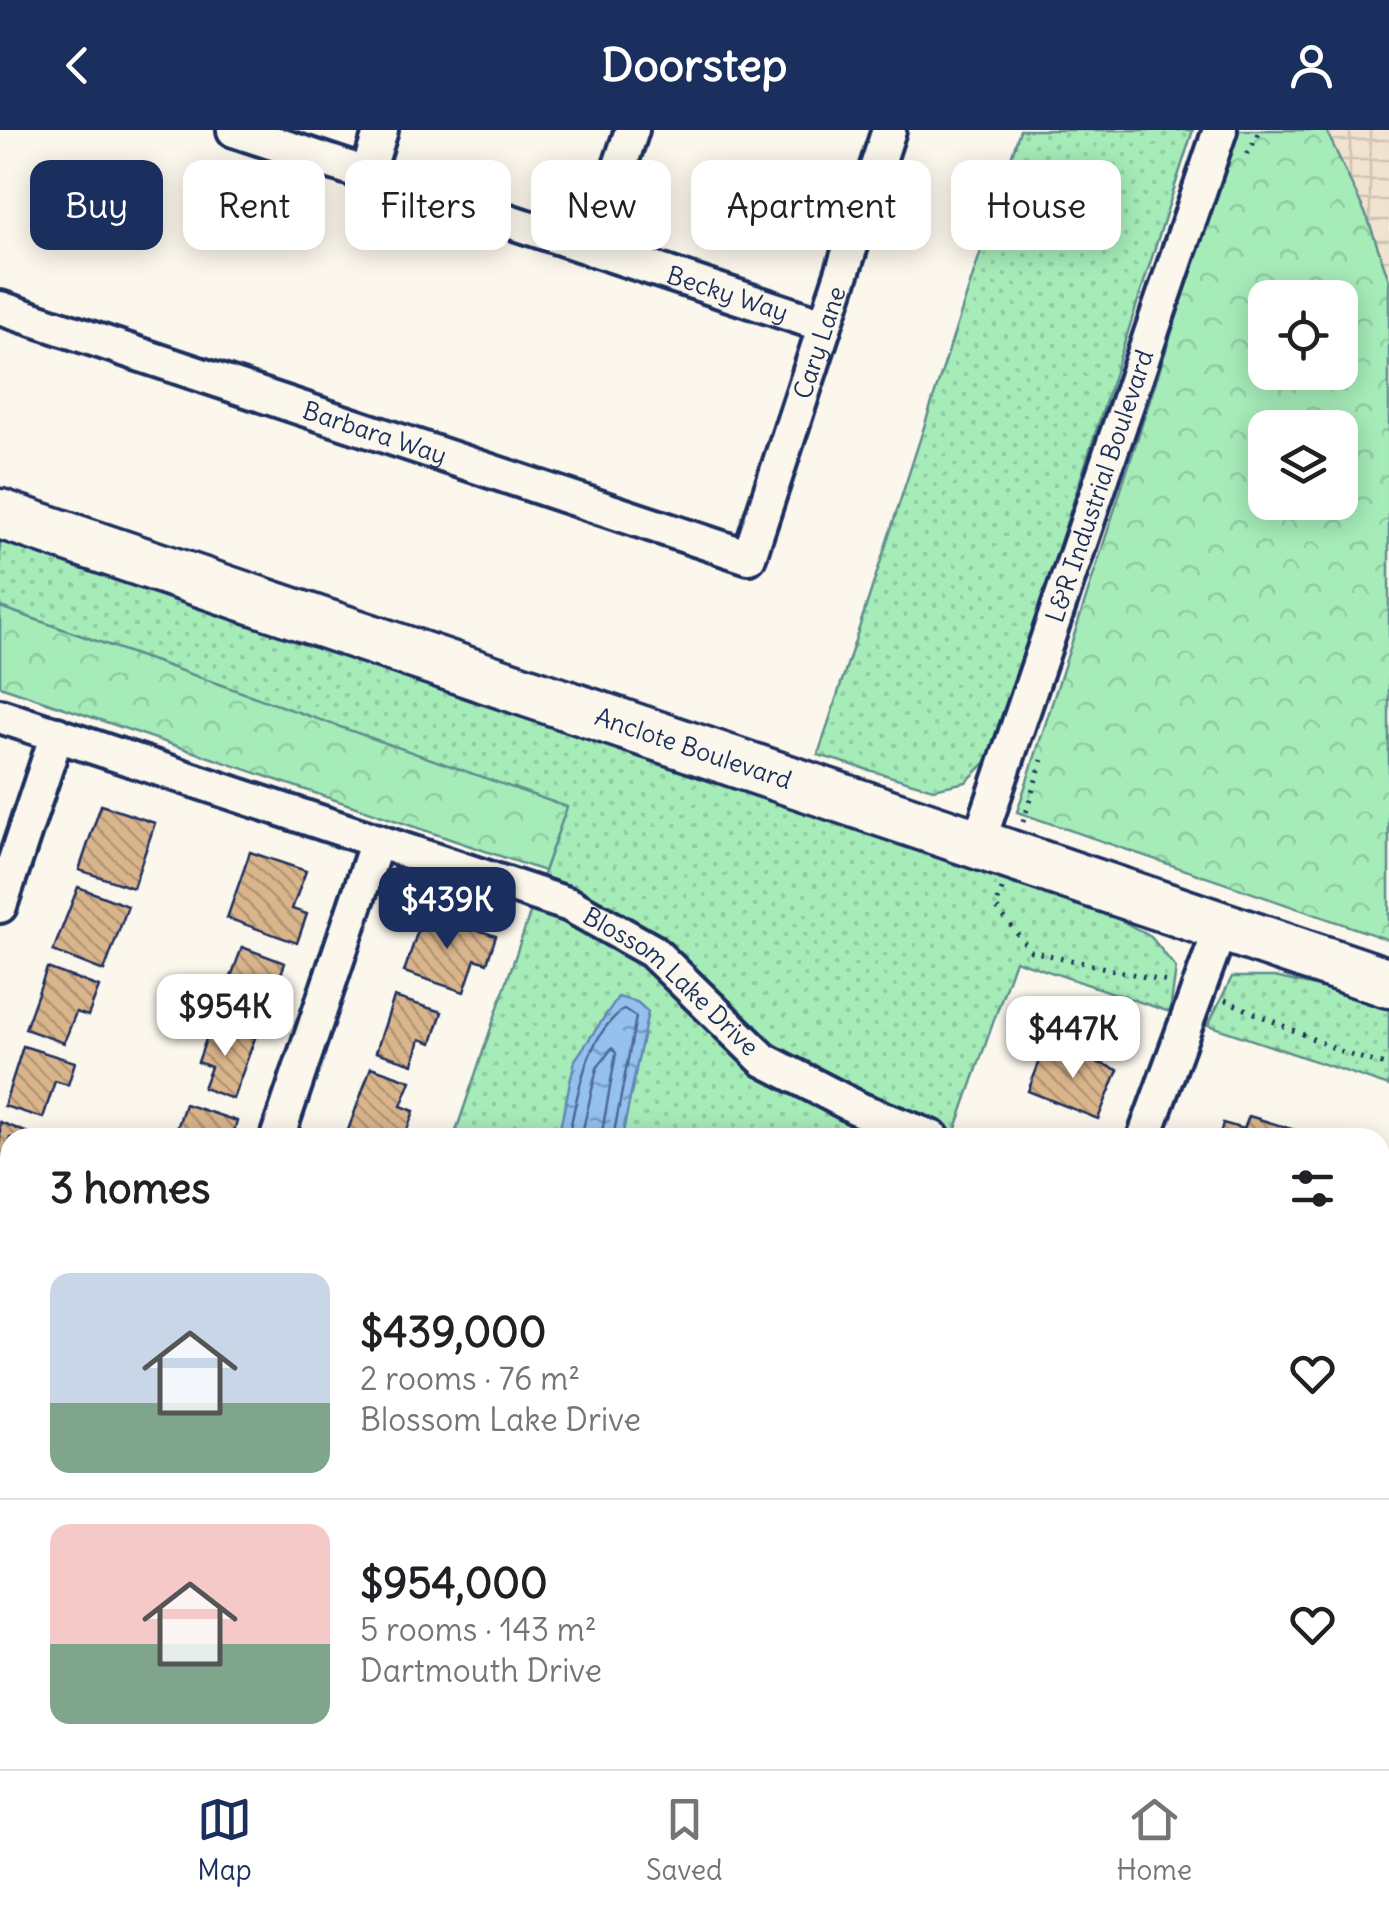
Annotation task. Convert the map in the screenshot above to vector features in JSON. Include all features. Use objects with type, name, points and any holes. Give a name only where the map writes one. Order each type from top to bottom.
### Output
[{"type":"street","name":"Becky Way","points":[[234,130],[345,168]]},
{"type":"street","points":[[372,160],[382,130]]},
{"type":"street","points":[[622,160],[632,130]]},
{"type":"street","name":"Cary Lane","points":[[748,557],[888,130]]},
{"type":"street","name":"L&R Industrial Boulevard","points":[[996,849],[1220,130]]},
{"type":"street","name":"Becky Way","points":[[595,250],[824,325]]},
{"type":"street","name":"Barbara Way","points":[[0,308],[748,557]]},
{"type":"street","name":"Anclote Boulevard","points":[[0,514],[1389,983]]},
{"type":"street","name":"Blossom Lake Drive","points":[[0,716],[570,906],[652,950],[764,1060],[861,1110],[908,1128]]},
{"type":"street","points":[[0,906],[57,734]]},
{"type":"street","points":[[280,1128],[377,841]]},
{"type":"street","points":[[1148,1128],[1222,925]]},
{"type":"path","points":[[1033,790],[996,849],[996,907],[1031,951],[1199,989],[1347,1054],[1389,1066]]},
{"type":"shaded area","points":[[1326,130],[1389,130],[1389,280],[1368,219]]},
{"type":"green space","points":[[1020,130],[1193,130],[991,757],[966,782],[933,789],[818,755],[981,250],[1121,250],[1121,160],[1010,160]]},
{"type":"green space","points":[[1237,130],[1326,130],[1368,219],[1389,280],[1389,940],[1017,812]]},
{"type":"green space","points":[[0,526],[1097,907],[1151,937],[1176,968],[1170,1012],[1015,960],[956,1128],[457,1128],[566,807],[0,607]]},
{"type":"green space","points":[[0,607],[567,807],[544,871],[0,686]]},
{"type":"green space","points":[[1232,977],[1274,977],[1389,1002],[1389,1086],[1208,1025]]},
{"type":"water","points":[[618,997],[637,1002],[648,1012],[624,1128],[560,1128],[575,1060]]},
{"type":"building","points":[[101,805],[155,823],[133,888],[79,870]]},
{"type":"building","points":[[250,852],[306,871],[292,909],[307,914],[297,943],[227,918]]},
{"type":"building","points":[[78,887],[128,906],[104,971],[53,951]]},
{"type":"building","points":[[424,912],[496,936],[487,963],[475,959],[464,992],[404,972]]},
{"type":"building","points":[[242,947],[285,963],[264,1020],[221,1004]]},
{"type":"building","points":[[47,968],[99,987],[88,1016],[76,1012],[64,1043],[25,1029]]},
{"type":"building","points":[[394,997],[442,1012],[432,1043],[420,1039],[413,1064],[376,1052]]},
{"type":"building","points":[[212,1022],[255,1038],[233,1099],[203,1088],[211,1067],[198,1062]]},
{"type":"building","points":[[1047,1043],[1118,1070],[1098,1119],[1028,1091]]},
{"type":"building","points":[[23,1046],[75,1062],[68,1085],[55,1081],[43,1118],[4,1106]]},
{"type":"building","points":[[371,1067],[411,1081],[401,1106],[414,1111],[408,1128],[349,1128]]},
{"type":"building","points":[[185,1104],[237,1121],[235,1128],[177,1128]]},
{"type":"building","points":[[1249,1116],[1288,1128],[1244,1128]]}]
